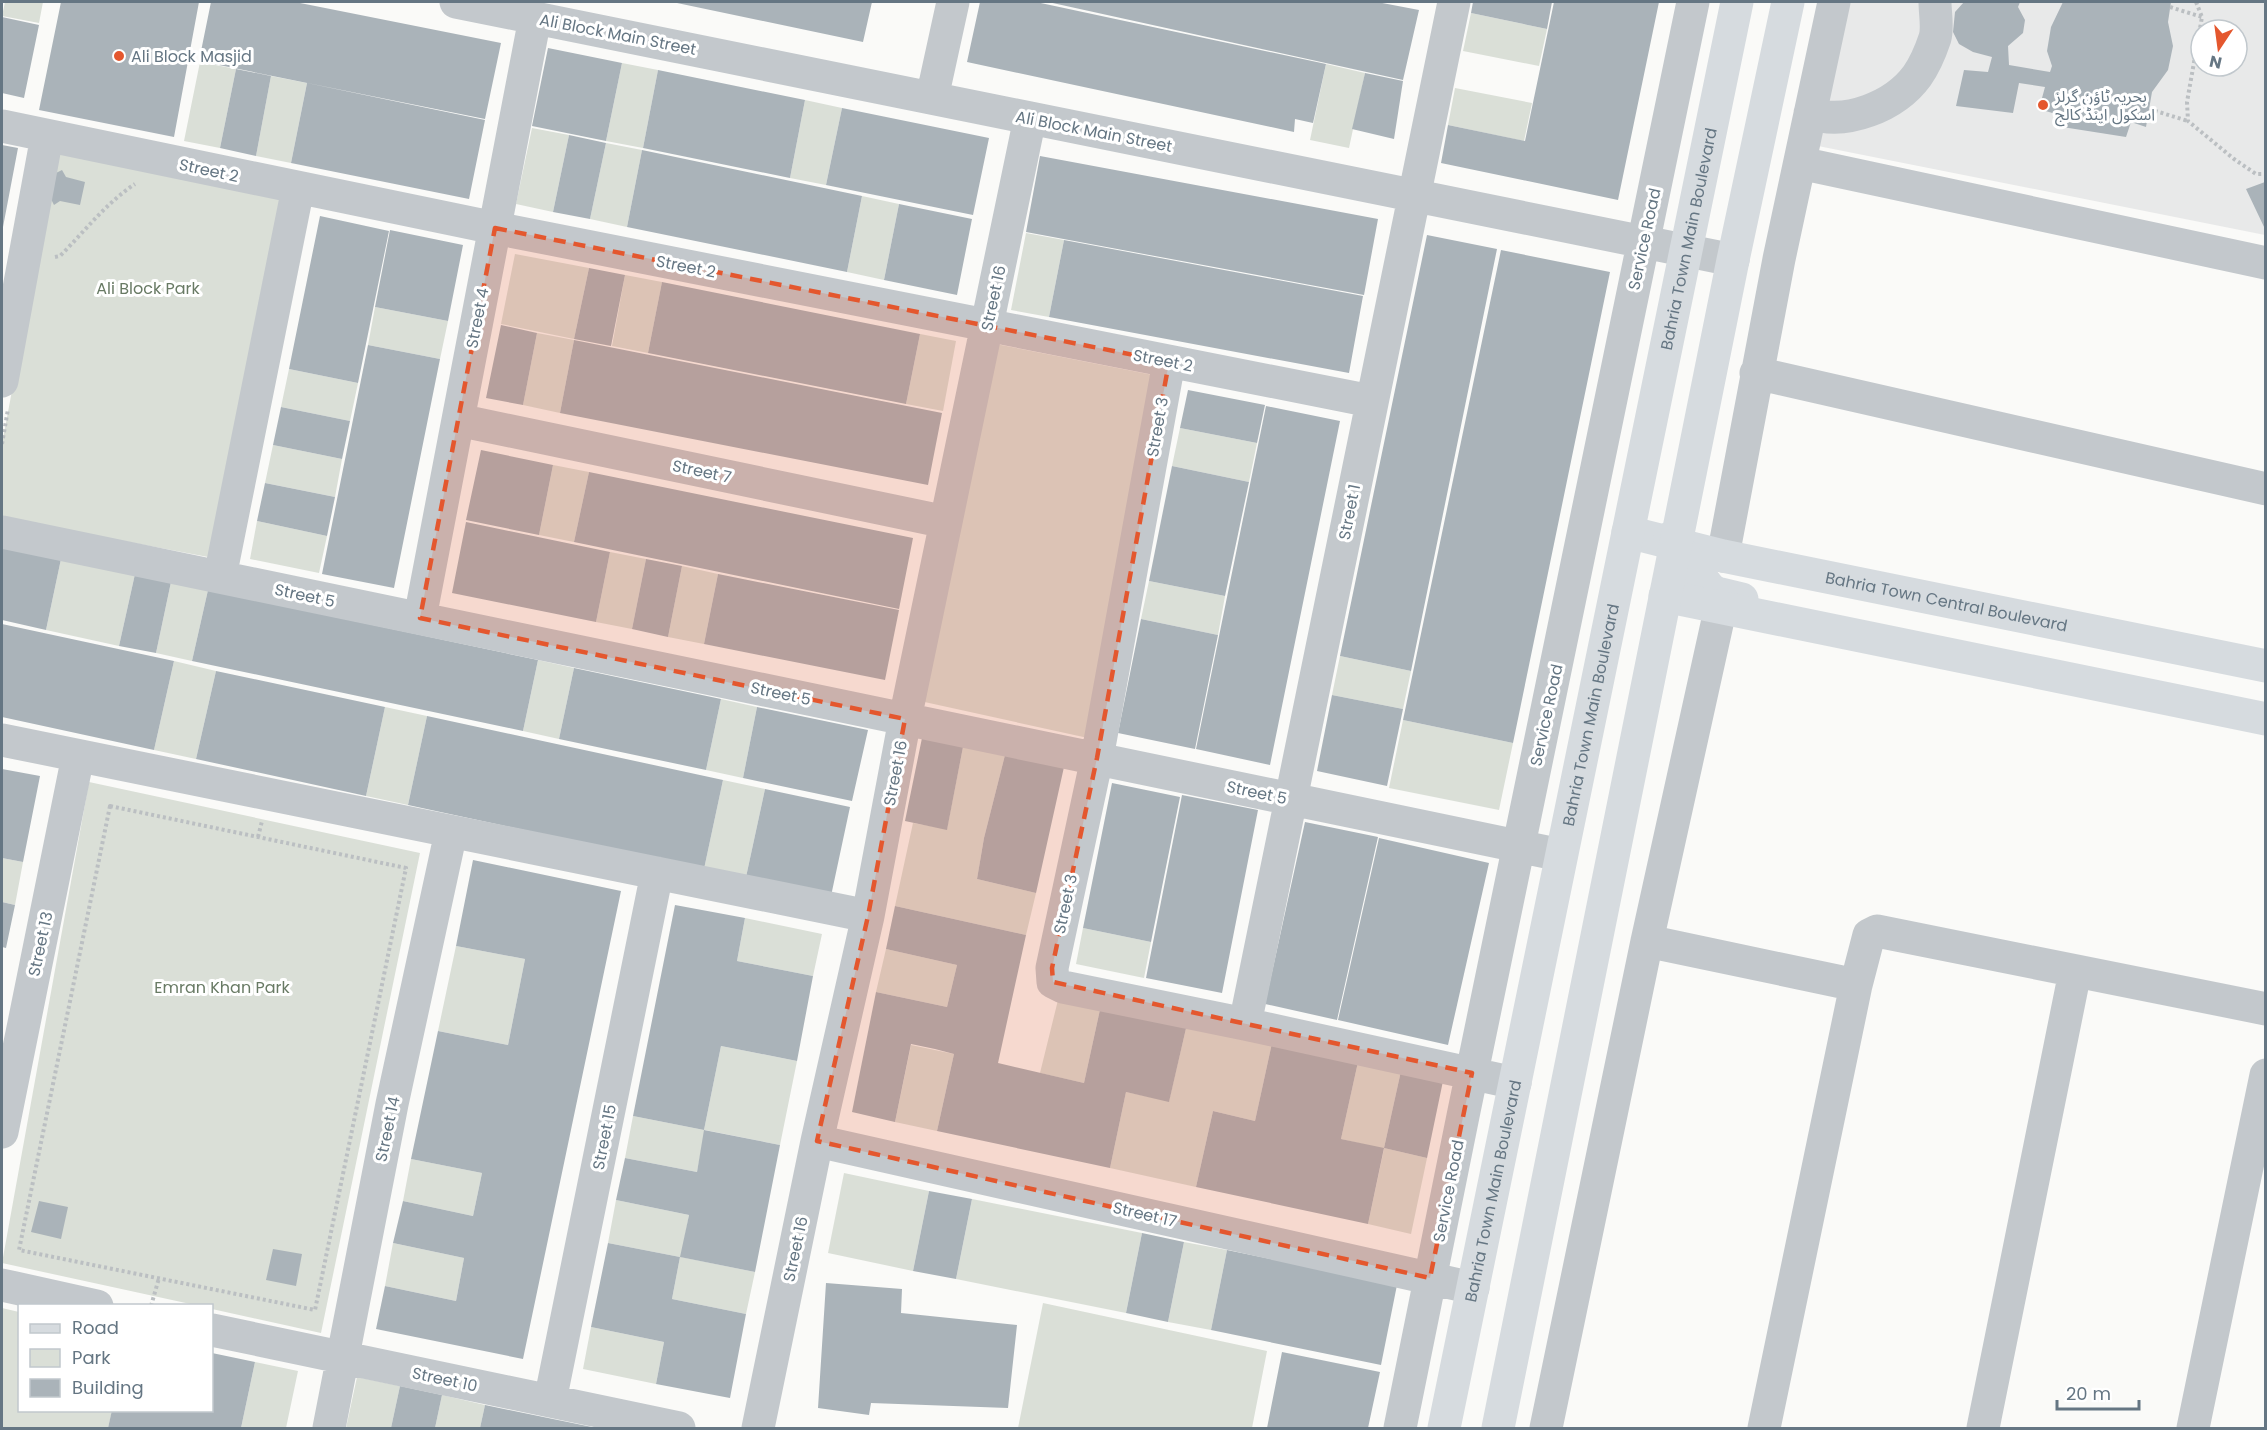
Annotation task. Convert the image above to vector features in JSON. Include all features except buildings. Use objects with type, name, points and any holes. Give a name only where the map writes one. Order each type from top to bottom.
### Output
[{"type":"main road","name":"Bahria Town Main Boulevard","points":[[1444,1428],[1737,2]]},
{"type":"main road","points":[[1498,1428],[1732,260],[1788,2]]},
{"type":"main road","points":[[1637,484],[1644,504],[1714,591],[1865,625],[1872,637]]},
{"type":"main road","name":"Bahria Town Central Boulevard","points":[[1628,532],[1723,556],[2265,666]]},
{"type":"main road","points":[[1665,596],[2265,719]]},
{"type":"street","name":"Ali Block Main Street","points":[[456,2],[1732,260]]},
{"type":"street","points":[[932,98],[953,2]]},
{"type":"street","name":"Street 1","points":[[1245,1024],[1454,2]]},
{"type":"street","name":"Service Road","points":[[1400,1428],[1693,2]]},
{"type":"street","points":[[1723,556],[1756,374],[1834,2]]},
{"type":"street","points":[[1810,113],[1824,118],[1838,118],[1885,105],[1917,76],[1922,66],[1935,37],[1935,2]]},
{"type":"street","name":"Street 4","points":[[420,618],[535,18]]},
{"type":"street","name":"Street 16","points":[[758,1428],[868,916],[905,719],[1030,118]]},
{"type":"street","name":"Street 2","points":[[2,126],[495,228],[1371,401]]},
{"type":"street","points":[[6,390],[47,136]]},
{"type":"street","points":[[1800,163],[2265,263]]},
{"type":"street","points":[[220,577],[298,188]]},
{"type":"street","name":"Street 3","points":[[1169,362],[1097,759],[1052,968],[1053,982],[1063,987],[1515,1083]]},
{"type":"street","points":[[1756,374],[2265,489]]},
{"type":"street","name":"Street 7","points":[[458,420],[946,522]]},
{"type":"street","name":"Street 5","points":[[2,532],[1561,855]]},
{"type":"street","points":[[1546,1428],[1647,941],[1721,606]]},
{"type":"street","points":[[2,740],[868,916]]},
{"type":"street","name":"Street 13","points":[[2,1132],[78,756]]},
{"type":"street","name":"Street 14","points":[[329,1428],[392,1104],[451,832]]},
{"type":"street","name":"Street 15","points":[[550,1401],[657,873]]},
{"type":"street","points":[[1764,1428],[1856,985],[1869,935],[1877,931],[2265,1009]]},
{"type":"street","points":[[1647,941],[1856,985]]},
{"type":"street","points":[[1983,1428],[2075,972]]},
{"type":"street","points":[[2193,1428],[2265,1075]]},
{"type":"street","name":"Street 17","points":[[818,1141],[1473,1288]]},
{"type":"street","points":[[2,1285],[93,1304]]},
{"type":"street","name":"Street 10","points":[[213,1330],[679,1428]]},
{"type":"path","points":[[2188,121],[2187,102],[2202,17],[2196,2]]},
{"type":"path","points":[[2170,7],[2202,17]]},
{"type":"path","points":[[2149,109],[2188,121],[2234,159],[2256,174],[2265,174]]},
{"type":"path","points":[[51,258],[60,256],[109,203],[141,180]]},
{"type":"path","points":[[2,444],[6,390]]},
{"type":"path","points":[[110,806],[406,868],[315,1310],[159,1278],[19,1250],[110,806]]},
{"type":"path","points":[[151,1304],[159,1278]]},
{"type":"highlighted area","points":[[495,228],[1169,362],[1097,758],[1052,968],[1053,982],[1472,1073],[1430,1278],[817,1141],[868,916],[905,719],[420,618]]},
{"type":"shaded area","name":"بحریہ ٹاؤن گرلز اسکول اینڈ کالج","points":[[1844,2],[2265,2],[2265,235],[1813,145]]},
{"type":"green space","points":[[5,2],[43,2],[39,23],[2,16]]},
{"type":"green space","points":[[1471,13],[1547,29],[1539,66],[1463,51]]},
{"type":"green space","points":[[200,62],[236,69],[220,148],[184,141]]},
{"type":"green space","points":[[622,63],[658,70],[643,148],[606,141]]},
{"type":"green space","points":[[1326,64],[1365,73],[1349,148],[1310,140]]},
{"type":"green space","points":[[271,76],[307,83],[291,163],[256,156]]},
{"type":"green space","points":[[1455,88],[1532,103],[1524,141],[1448,125]]},
{"type":"green space","points":[[805,100],[842,108],[826,185],[790,178]]},
{"type":"green space","points":[[532,128],[569,135],[553,212],[516,204]]},
{"type":"green space","points":[[606,143],[642,150],[627,227],[590,219]]},
{"type":"green space","name":"Ali Block Park","points":[[57,150],[285,200],[208,557],[2,518],[2,444]]},
{"type":"green space","points":[[862,196],[899,204],[884,280],[847,272]]},
{"type":"green space","points":[[1026,233],[1064,240],[1049,317],[1011,310]]},
{"type":"green space","points":[[515,254],[589,268],[574,339],[501,324]]},
{"type":"green space","points":[[625,275],[662,282],[648,353],[612,346]]},
{"type":"green space","points":[[375,307],[448,321],[440,359],[368,345]]},
{"type":"green space","points":[[537,333],[574,340],[560,413],[523,405]]},
{"type":"green space","points":[[920,334],[956,341],[943,411],[906,404]]},
{"type":"green space","points":[[996,344],[1158,376],[1088,738],[920,701]]},
{"type":"green space","points":[[289,369],[358,383],[350,421],[281,407]]},
{"type":"green space","points":[[1180,428],[1257,443],[1249,482],[1172,466]]},
{"type":"green space","points":[[273,445],[342,459],[335,497],[265,483]]},
{"type":"green space","points":[[553,465],[589,472],[574,542],[539,535]]},
{"type":"green space","points":[[257,521],[327,536],[319,573],[250,559]]},
{"type":"green space","points":[[610,552],[646,559],[632,629],[596,622]]},
{"type":"green space","points":[[61,559],[135,574],[119,646],[46,630]]},
{"type":"green space","points":[[682,566],[718,574],[704,644],[668,637]]},
{"type":"green space","points":[[1149,581],[1225,596],[1218,635],[1141,619]]},
{"type":"green space","points":[[171,582],[208,590],[192,661],[156,653]]},
{"type":"green space","points":[[1340,656],[1411,671],[1403,709],[1332,695]]},
{"type":"green space","points":[[538,660],[574,668],[559,739],[523,731]]},
{"type":"green space","points":[[174,661],[216,671],[196,759],[154,750]]},
{"type":"green space","points":[[721,699],[757,707],[743,778],[706,770]]},
{"type":"green space","points":[[385,707],[427,716],[408,805],[366,796]]},
{"type":"green space","points":[[1403,720],[1513,743],[1499,810],[1389,788]]},
{"type":"green space","points":[[963,747],[1005,755],[984,838],[977,879],[1036,893],[1026,935],[895,906],[913,823],[947,829]]},
{"type":"green space","points":[[723,780],[765,789],[746,877],[704,869]]},
{"type":"green space","name":"Emran Khan Park","points":[[89,782],[420,853],[321,1333],[213,1309],[213,1304],[190,1304],[2,1263]]},
{"type":"green space","points":[[2,858],[23,862],[15,905],[2,902]]},
{"type":"green space","points":[[745,918],[822,934],[813,976],[737,961]]},
{"type":"green space","points":[[1083,928],[1151,942],[1144,978],[1076,964]]},
{"type":"green space","points":[[456,946],[525,959],[508,1045],[438,1031]]},
{"type":"green space","points":[[886,949],[957,965],[947,1007],[876,992]]},
{"type":"green space","points":[[1059,996],[1101,1005],[1084,1083],[1040,1073]]},
{"type":"green space","points":[[1187,1024],[1272,1043],[1255,1121],[1213,1111],[1196,1187],[1110,1168],[1126,1092],[1169,1101]]},
{"type":"green space","points":[[911,1045],[954,1054],[937,1131],[895,1122]]},
{"type":"green space","points":[[721,1046],[797,1061],[780,1145],[705,1130],[697,1172],[625,1158],[633,1116],[704,1130]]},
{"type":"green space","points":[[1358,1062],[1401,1071],[1384,1148],[1427,1158],[1411,1234],[1368,1224],[1384,1149],[1341,1139]]},
{"type":"green space","points":[[411,1159],[482,1173],[473,1216],[403,1201]]},
{"type":"green space","points":[[844,1173],[929,1191],[913,1271],[828,1253]]},
{"type":"green space","points":[[972,1199],[1142,1233],[1126,1313],[956,1279]]},
{"type":"green space","points":[[616,1200],[689,1215],[681,1257],[755,1272],[746,1314],[672,1299],[680,1257],[608,1243]]},
{"type":"green space","points":[[1184,1242],[1227,1250],[1211,1330],[1168,1322]]},
{"type":"green space","points":[[393,1243],[464,1258],[456,1301],[385,1286]]},
{"type":"green space","points":[[1043,1303],[1267,1351],[1252,1428],[1018,1428]]},
{"type":"green space","points":[[2,1308],[18,1312],[18,1412],[112,1412],[108,1428],[2,1428]]},
{"type":"green space","points":[[591,1327],[664,1342],[656,1384],[583,1369]]},
{"type":"green space","points":[[255,1362],[298,1371],[286,1428],[241,1428]]},
{"type":"green space","points":[[357,1377],[400,1386],[391,1428],[346,1428]]},
{"type":"green space","points":[[442,1395],[485,1405],[480,1428],[435,1428]]},
{"type":"place","name":"Ali Block Masjid","points":[[119,56]]},
{"type":"place","name":"بحریہ ٹاؤن گرلز اسکول اینڈ کالج","points":[[2043,105]]}]
